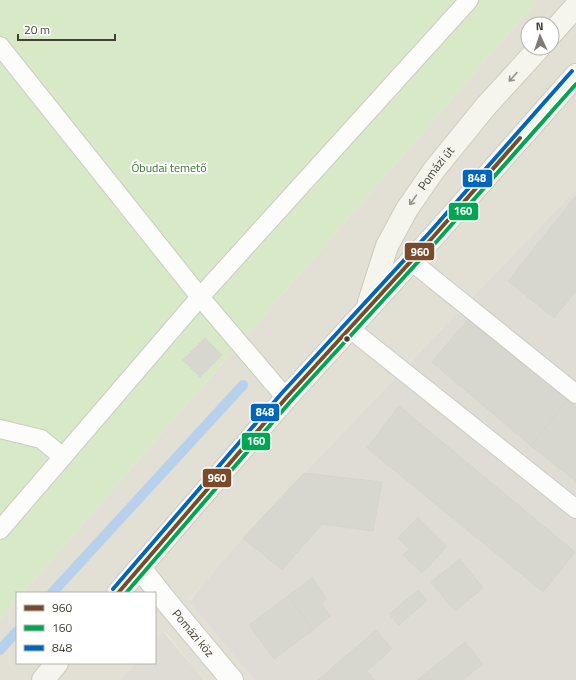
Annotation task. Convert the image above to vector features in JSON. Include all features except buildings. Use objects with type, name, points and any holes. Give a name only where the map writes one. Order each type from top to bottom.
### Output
[{"type":"street","points":[[560,24],[576,6]]},
{"type":"street","name":"Pomázi út","points":[[366,309],[387,246],[407,208],[438,165],[486,106],[532,56]]},
{"type":"street","name":"Pomázi út","points":[[119,592],[286,398],[366,309],[574,84]]},
{"type":"street","name":"Pomázi köz","points":[[140,568],[232,680]]},
{"type":"street","points":[[43,680],[56,664]]},
{"type":"lane","points":[[0,530],[200,297],[469,0]]},
{"type":"lane","points":[[0,46],[200,297],[286,398]]},
{"type":"lane","points":[[411,261],[576,394]]},
{"type":"lane","points":[[349,328],[576,510]]},
{"type":"lane","points":[[0,429],[40,439],[63,457]]},
{"type":"shaded area","points":[[538,0],[576,0],[576,189],[304,473],[189,600],[255,680],[204,680],[164,631],[156,639],[156,592],[24,592],[520,21],[520,56],[560,56],[560,16],[524,16]]},
{"type":"shaded area","points":[[576,189],[576,680],[255,680],[189,601],[243,538],[304,473]]},
{"type":"shaded area","points":[[16,601],[16,664],[134,664],[120,680],[0,680],[0,620]]},
{"type":"shaded area","points":[[163,631],[204,680],[120,680],[134,664],[156,664],[156,639]]},
{"type":"green space","name":"Óbudai temető","points":[[0,0],[538,0],[524,16],[520,16],[520,21],[24,592],[16,592],[16,601],[0,620]]},
{"type":"waterway","points":[[53,592],[243,385]]},
{"type":"waterway","points":[[0,650],[16,632]]},
{"type":"transit line","name":"848","points":[[113,589],[281,394],[430,232],[572,71]]},
{"type":"transit line","name":"160","points":[[127,592],[290,402],[438,240],[576,84]]},
{"type":"transit line","name":"960","points":[[119,592],[286,398],[434,236],[520,138]]}]
